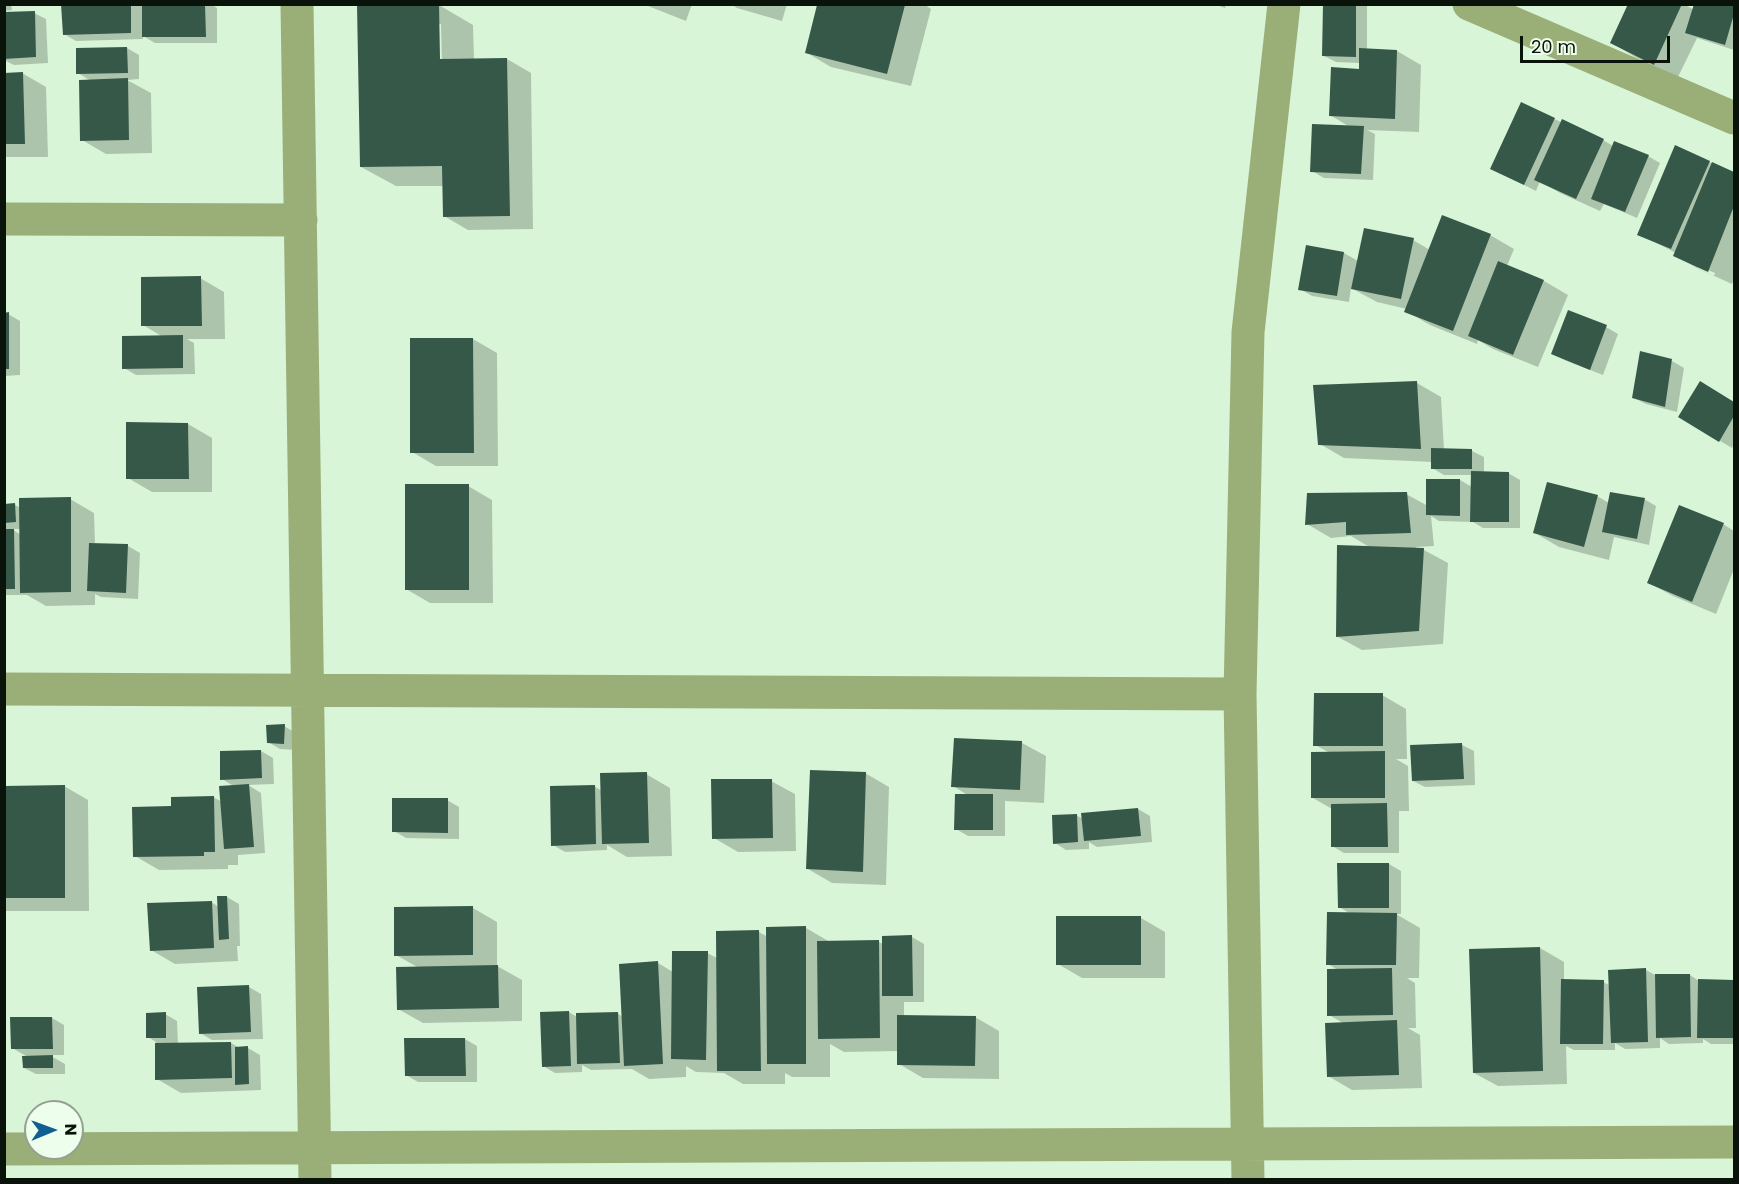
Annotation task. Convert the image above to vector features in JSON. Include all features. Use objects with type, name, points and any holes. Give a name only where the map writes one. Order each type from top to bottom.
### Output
[{"type":"street","points":[[297,4],[314,1164]]},
{"type":"street","points":[[1248,1179],[1240,694],[1248,332],[1284,4]]},
{"type":"street","points":[[1469,4],[1734,118]]},
{"type":"street","points":[[4,219],[301,220]]},
{"type":"street","points":[[4,689],[1240,694]]},
{"type":"street","points":[[4,1149],[314,1164],[1248,1144],[1734,1142]]},
{"type":"building","points":[[61,4],[131,4],[131,33],[63,35]]},
{"type":"building","points":[[142,4],[205,4],[206,37],[142,37]]},
{"type":"building","points":[[439,4],[440,59],[507,58],[510,216],[443,217],[442,166],[360,167],[357,5]]},
{"type":"building","points":[[1323,4],[1356,4],[1356,57],[1322,56]]},
{"type":"building","points":[[1628,4],[1682,4],[1654,65],[1610,43]]},
{"type":"building","points":[[1694,4],[1734,4],[1734,14],[1725,45],[1685,33]]},
{"type":"building","points":[[817,5],[905,5],[887,74],[805,53]]},
{"type":"building","points":[[35,11],[36,57],[4,59],[4,12]]},
{"type":"building","points":[[127,47],[128,73],[76,74],[76,48]]},
{"type":"building","points":[[1359,48],[1397,50],[1395,119],[1329,116],[1331,67],[1359,69]]},
{"type":"building","points":[[23,72],[25,144],[4,144],[4,73]]},
{"type":"building","points":[[128,78],[129,140],[80,141],[79,80]]},
{"type":"building","points":[[1521,102],[1555,118],[1524,185],[1490,169]]},
{"type":"building","points":[[1562,119],[1604,139],[1576,199],[1534,180]]},
{"type":"building","points":[[1312,124],[1364,126],[1361,174],[1310,172]]},
{"type":"building","points":[[1614,141],[1649,155],[1625,212],[1591,199]]},
{"type":"building","points":[[1675,145],[1710,161],[1671,249],[1637,235]]},
{"type":"building","points":[[1712,162],[1734,172],[1734,206],[1708,272],[1673,256]]},
{"type":"building","points":[[1442,215],[1491,234],[1453,331],[1404,312]]},
{"type":"building","points":[[1364,228],[1414,238],[1401,299],[1351,289]]},
{"type":"building","points":[[1306,245],[1344,252],[1337,296],[1298,290]]},
{"type":"building","points":[[1498,261],[1544,280],[1513,355],[1468,336]]},
{"type":"building","points":[[201,276],[202,326],[141,326],[141,277]]},
{"type":"building","points":[[1568,310],[1607,325],[1590,370],[1551,354]]},
{"type":"building","points":[[9,312],[9,369],[4,369],[4,313]]},
{"type":"building","points":[[183,335],[183,368],[122,369],[122,336]]},
{"type":"building","points":[[410,338],[473,338],[474,453],[410,453]]},
{"type":"building","points":[[1640,351],[1672,359],[1665,407],[1632,398]]},
{"type":"building","points":[[1417,381],[1421,449],[1318,445],[1313,385]]},
{"type":"building","points":[[1700,381],[1734,402],[1734,416],[1719,442],[1678,417]]},
{"type":"building","points":[[126,422],[188,423],[189,479],[126,479]]},
{"type":"building","points":[[1431,448],[1472,449],[1472,469],[1431,469]]},
{"type":"building","points":[[1471,471],[1509,472],[1509,522],[1470,522]]},
{"type":"building","points":[[1426,479],[1460,479],[1460,516],[1426,515]]},
{"type":"building","points":[[1547,482],[1598,495],[1584,547],[1533,533]]},
{"type":"building","points":[[405,484],[469,484],[469,590],[405,590]]},
{"type":"building","points":[[1407,492],[1411,533],[1346,535],[1346,522],[1305,525],[1307,493]]},
{"type":"building","points":[[1610,492],[1645,498],[1637,539],[1602,532]]},
{"type":"building","points":[[71,497],[71,592],[20,593],[19,498]]},
{"type":"building","points":[[15,503],[16,522],[4,523],[4,504]]},
{"type":"building","points":[[1679,505],[1724,523],[1692,602],[1647,583]]},
{"type":"building","points":[[4,529],[14,529],[15,589],[4,589]]},
{"type":"building","points":[[89,543],[128,544],[126,593],[87,591]]},
{"type":"building","points":[[1337,545],[1424,548],[1419,631],[1336,637]]},
{"type":"building","points":[[1314,693],[1383,693],[1383,746],[1313,746]]},
{"type":"building","points":[[285,724],[284,744],[267,743],[266,725]]},
{"type":"building","points":[[954,738],[1022,741],[1020,790],[951,787]]},
{"type":"building","points":[[1462,743],[1464,779],[1412,781],[1410,745]]},
{"type":"building","points":[[261,750],[262,778],[220,780],[220,751]]},
{"type":"building","points":[[1385,751],[1385,798],[1311,798],[1311,752]]},
{"type":"building","points":[[810,770],[866,772],[863,872],[806,869]]},
{"type":"building","points":[[647,772],[649,843],[602,844],[600,773]]},
{"type":"building","points":[[711,779],[772,779],[773,838],[712,839]]},
{"type":"building","points":[[249,784],[254,847],[224,849],[219,786]]},
{"type":"building","points":[[65,785],[65,898],[4,898],[4,786]]},
{"type":"building","points":[[595,785],[596,844],[551,846],[550,786]]},
{"type":"building","points":[[955,794],[993,794],[993,830],[954,830]]},
{"type":"building","points":[[214,796],[215,852],[204,852],[204,856],[133,857],[132,807],[171,806],[171,797]]},
{"type":"building","points":[[392,798],[448,798],[448,833],[392,832]]},
{"type":"building","points":[[1387,803],[1388,847],[1331,847],[1331,804]]},
{"type":"building","points":[[1138,808],[1141,836],[1084,841],[1081,813]]},
{"type":"building","points":[[1077,814],[1078,842],[1053,844],[1052,815]]},
{"type":"building","points":[[1337,863],[1389,863],[1389,908],[1338,908]]},
{"type":"building","points":[[217,896],[227,896],[229,939],[219,940]]},
{"type":"building","points":[[212,901],[214,948],[150,951],[147,903]]},
{"type":"building","points":[[473,906],[473,955],[394,956],[394,907]]},
{"type":"building","points":[[1327,912],[1397,913],[1396,965],[1326,965]]},
{"type":"building","points":[[1056,916],[1141,916],[1141,965],[1056,965]]},
{"type":"building","points":[[806,926],[806,1064],[767,1064],[766,927]]},
{"type":"building","points":[[759,930],[761,1071],[717,1071],[716,931]]},
{"type":"building","points":[[912,935],[913,996],[882,996],[882,936]]},
{"type":"building","points":[[879,940],[880,1038],[818,1039],[817,941]]},
{"type":"building","points":[[1540,947],[1543,1071],[1473,1073],[1469,949]]},
{"type":"building","points":[[672,951],[708,951],[706,1060],[671,1059]]},
{"type":"building","points":[[658,961],[663,1064],[624,1066],[619,964]]},
{"type":"building","points":[[498,965],[499,1008],[397,1010],[396,967]]},
{"type":"building","points":[[1392,968],[1393,1015],[1327,1016],[1327,969]]},
{"type":"building","points":[[1646,968],[1648,1042],[1611,1043],[1608,970]]},
{"type":"building","points":[[1655,974],[1690,974],[1691,1037],[1656,1038]]},
{"type":"building","points":[[1561,979],[1604,980],[1603,1044],[1560,1044]]},
{"type":"building","points":[[1698,979],[1734,980],[1734,1038],[1697,1038]]},
{"type":"building","points":[[249,985],[251,1032],[199,1034],[197,987]]},
{"type":"building","points":[[569,1011],[571,1066],[542,1067],[540,1012]]},
{"type":"building","points":[[166,1012],[166,1038],[146,1038],[146,1013]]},
{"type":"building","points":[[618,1012],[620,1063],[577,1064],[576,1013]]},
{"type":"building","points":[[897,1015],[976,1016],[975,1066],[897,1065]]},
{"type":"building","points":[[10,1017],[52,1017],[53,1049],[11,1049]]},
{"type":"building","points":[[1397,1020],[1399,1075],[1327,1077],[1325,1023]]},
{"type":"building","points":[[404,1038],[465,1038],[466,1076],[405,1076]]},
{"type":"building","points":[[231,1042],[232,1078],[155,1080],[155,1043]]},
{"type":"building","points":[[248,1046],[249,1084],[235,1085],[235,1047]]},
{"type":"building","points":[[53,1055],[53,1068],[23,1068],[22,1056]]}]
